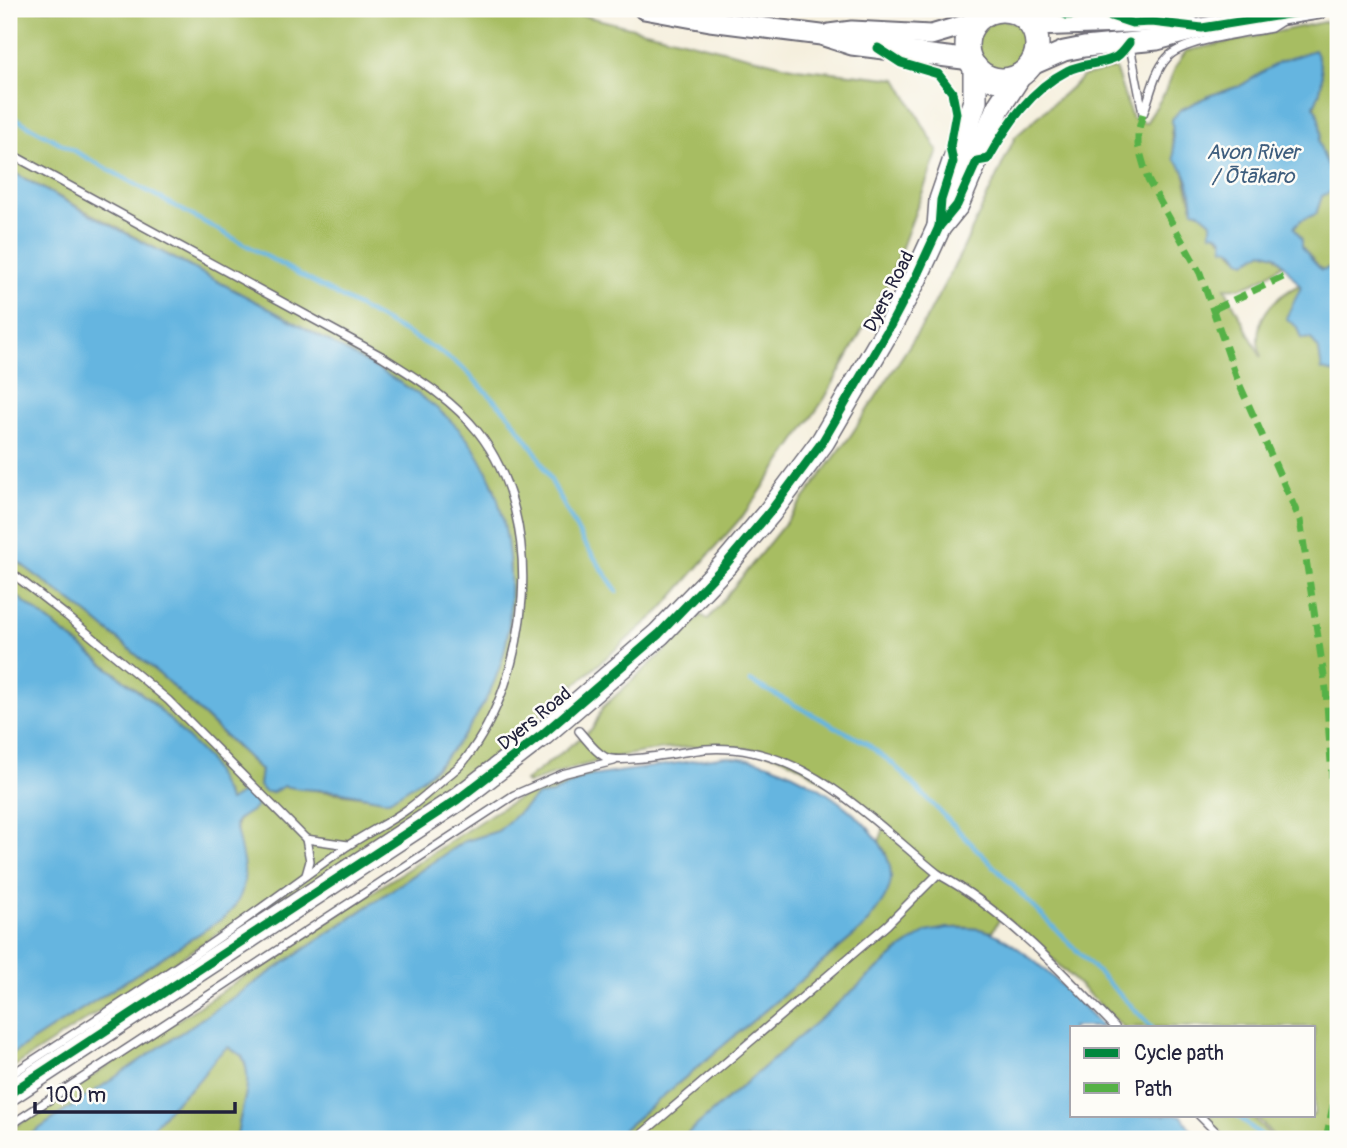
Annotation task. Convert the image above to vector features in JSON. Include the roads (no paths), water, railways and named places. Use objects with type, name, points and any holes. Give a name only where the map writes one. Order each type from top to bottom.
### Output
[{"type":"highway","points":[[1007,9],[1031,20],[1038,50],[1026,71],[1003,80],[995,80],[987,77],[973,64],[967,40],[980,16],[1007,9]]},
{"type":"highway","name":"Dyers Road","points":[[939,227],[941,200],[975,101],[973,64]]},
{"type":"highway","name":"Dyers Road","points":[[9,1094],[457,800],[543,734],[659,634],[726,564],[770,512],[823,441],[889,328],[939,227],[957,205],[998,108],[1026,71]]},
{"type":"main road","points":[[644,9],[710,21],[821,35],[852,45],[973,64]]},
{"type":"main road","points":[[1026,71],[1069,50],[1157,40],[1202,28],[1318,9]]},
{"type":"main road","points":[[821,35],[852,31],[931,35],[980,16]]},
{"type":"main road","points":[[1031,20],[1152,22],[1202,28]]},
{"type":"lane","points":[[1129,43],[1143,114],[1161,66],[1167,57],[1181,47],[1271,28],[1294,13]]},
{"type":"lane","points":[[9,153],[383,357],[438,392],[479,433],[495,460],[513,506],[522,567],[520,629],[508,680],[486,728],[464,762],[409,808],[349,845],[223,935],[9,1076]]},
{"type":"lane","points":[[9,571],[168,700],[306,839],[310,861],[306,876]]},
{"type":"lane","points":[[579,730],[602,756],[614,761]]},
{"type":"lane","points":[[9,1126],[514,795],[562,774],[614,761],[724,749],[773,758],[804,771],[857,806],[938,874],[983,902],[1033,944],[1114,1026]]},
{"type":"lane","points":[[306,839],[349,845]]},
{"type":"lane","points":[[636,1139],[887,925],[938,874]]},
{"type":"lane","points":[[1200,1116],[1223,1139]]},
{"type":"water","name":"Avon River / Ōtākaro","points":[[1314,50],[1322,78],[1314,106],[1321,134],[1319,141],[1336,189],[1322,196],[1316,214],[1301,220],[1294,227],[1302,240],[1302,247],[1321,270],[1338,265],[1338,378],[1335,373],[1322,370],[1319,350],[1311,339],[1301,338],[1297,327],[1286,318],[1301,287],[1276,255],[1263,251],[1246,262],[1240,260],[1232,250],[1224,248],[1223,238],[1216,233],[1211,234],[1211,222],[1193,210],[1188,182],[1179,163],[1174,159],[1172,119],[1180,110],[1211,95],[1240,86],[1279,62]]},
{"type":"water","points":[[9,170],[295,322],[389,376],[440,411],[468,440],[481,460],[499,504],[508,551],[509,622],[501,662],[475,718],[451,751],[432,771],[389,800],[284,786],[273,792],[264,792],[259,786],[261,770],[165,679],[89,615],[9,555]]},
{"type":"water","points":[[9,590],[153,703],[208,759],[229,801],[251,791],[256,798],[256,808],[235,824],[243,862],[244,884],[235,906],[225,917],[9,1056]]},
{"type":"water","points":[[725,756],[765,763],[793,774],[849,810],[866,826],[888,860],[891,878],[888,892],[863,928],[612,1139],[237,1139],[247,1076],[242,1056],[228,1047],[174,1103],[147,1139],[24,1139],[463,842],[498,831],[537,796],[552,794],[585,777]]},
{"type":"water","points":[[947,928],[979,929],[1004,939],[1050,974],[1102,1026],[1070,1026],[1070,1116],[1182,1116],[1197,1139],[681,1139],[901,949],[927,932]]},
{"type":"waterway","points":[[9,115],[439,351],[464,369],[510,416],[537,454],[583,541],[617,591]]},
{"type":"waterway","points":[[750,681],[866,743],[893,764],[1151,1026]]},
{"type":"waterway","points":[[1238,1116],[1265,1139]]}]
